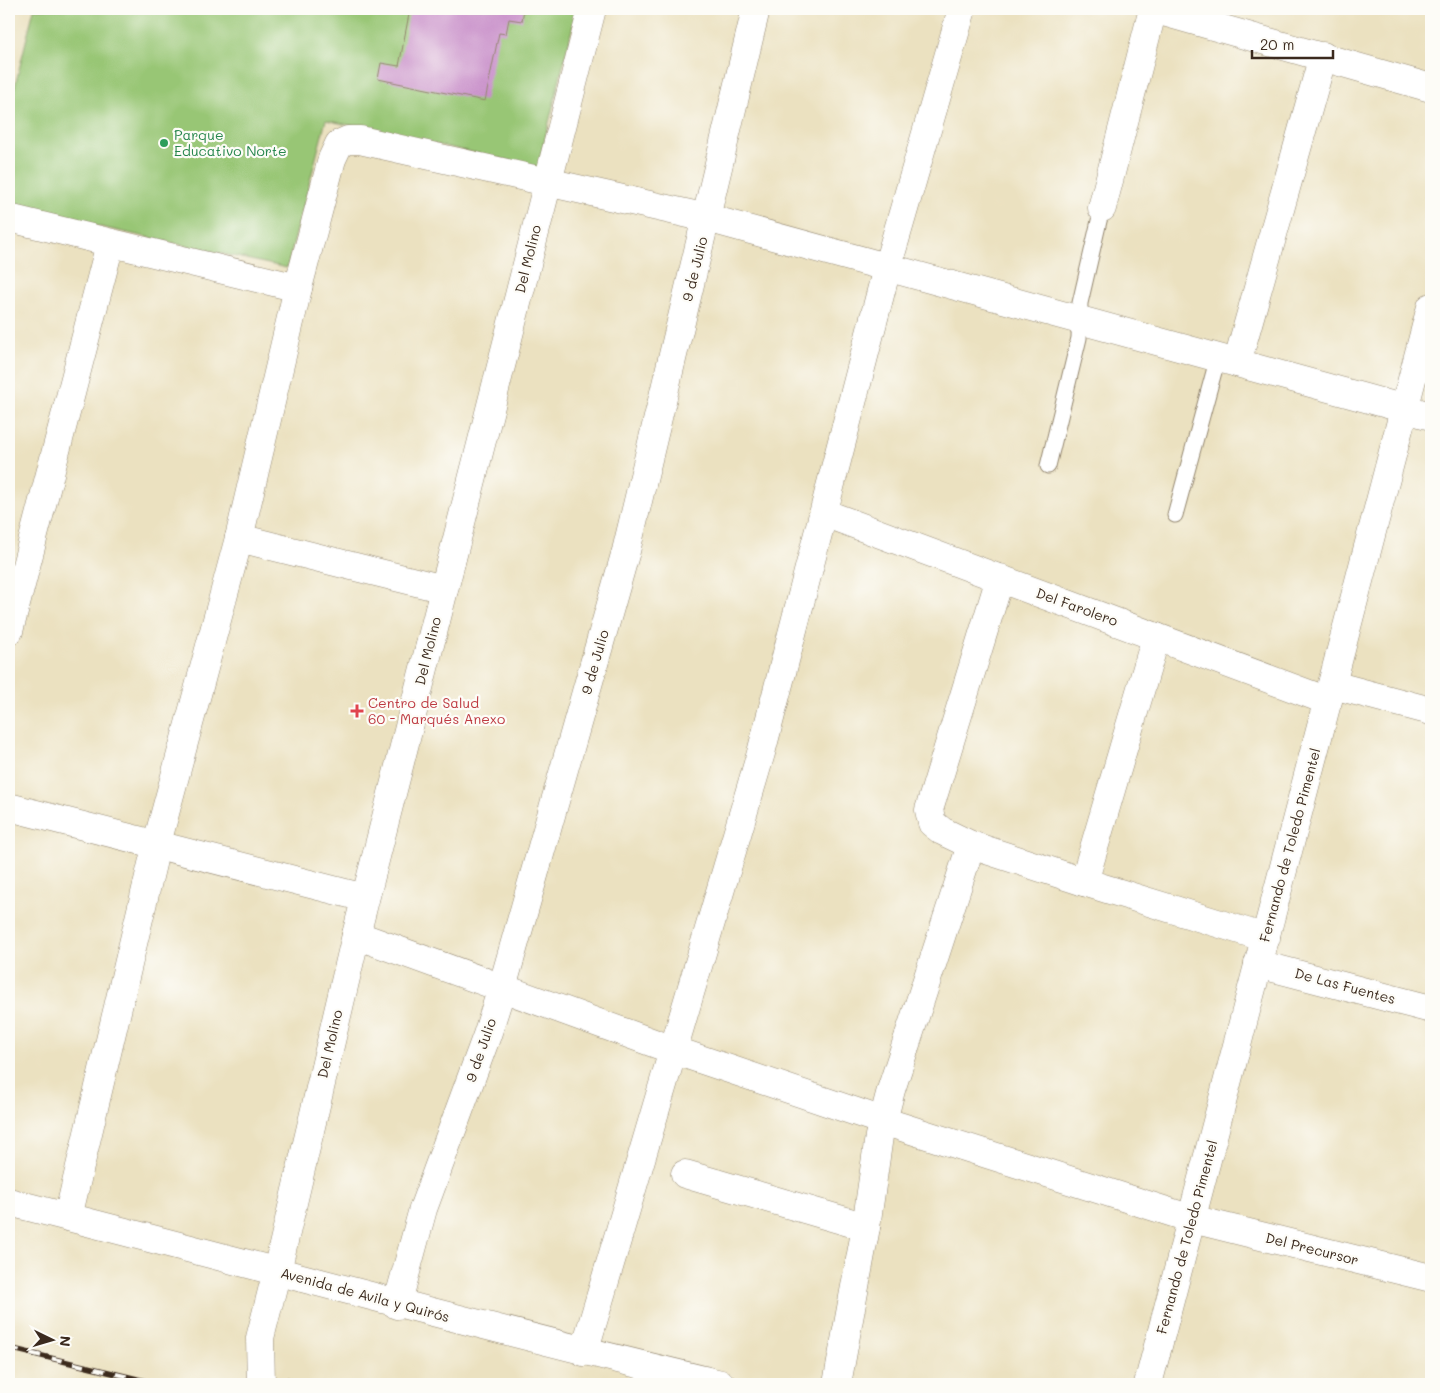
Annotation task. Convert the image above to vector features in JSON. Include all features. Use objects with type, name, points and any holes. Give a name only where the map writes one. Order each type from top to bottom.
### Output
[{"type":"street","name":"Del Molino","points":[[261,1384],[260,1338],[278,1271],[356,935],[592,9]]},
{"type":"street","name":"9 de Julio","points":[[397,1304],[424,1209],[502,988],[626,551],[756,9]]},
{"type":"street","points":[[584,1352],[760,753],[887,268],[962,9]]},
{"type":"street","points":[[1102,208],[1153,9],[1431,88]]},
{"type":"street","points":[[1228,360],[1323,56]]},
{"type":"street","points":[[68,1217],[156,844],[239,538],[298,288],[332,159],[339,144],[348,140],[360,140],[707,218],[1431,416]]},
{"type":"street","points":[[9,218],[298,288]]},
{"type":"street","points":[[9,631],[110,244]]},
{"type":"street","name":"Fernando de Toledo Pimentel","points":[[1148,1384],[1331,693],[1431,306]]},
{"type":"street","name":"Del Farolero","points":[[824,513],[1156,636],[1331,693],[1431,711]]},
{"type":"street","points":[[239,538],[444,589]]},
{"type":"street","name":"De Las Fuentes","points":[[1000,578],[929,810],[932,823],[942,831],[970,845],[1084,882],[1262,951],[1431,1009]]},
{"type":"street","points":[[1084,882],[1156,636]]},
{"type":"street","points":[[9,807],[365,898]]},
{"type":"street","points":[[837,1384],[866,1227],[879,1136],[970,845]]},
{"type":"street","name":"Del Precursor","points":[[356,935],[673,1050],[883,1121],[1192,1219],[1431,1278]]},
{"type":"street","points":[[685,1174],[866,1227]]},
{"type":"street","name":"Avenida de Avila y Quirós","points":[[9,1202],[584,1352],[721,1384]]},
{"type":"lane","points":[[1048,466],[1080,338],[1080,303],[1102,208]]},
{"type":"lane","points":[[1175,515],[1228,360]]},
{"type":"green space","name":"Parque Educativo Norte","points":[[34,9],[577,9],[538,167],[326,120],[287,268],[9,207],[9,110]]},
{"type":"building","points":[[410,9],[524,9],[522,21],[509,19],[506,34],[499,33],[485,101],[378,79],[381,63],[399,66]]},
{"type":"railway","points":[[9,1348],[158,1384]]},
{"type":"place","name":"Parque Educativo Norte","points":[[164,143]]},
{"type":"place","name":"Centro de Salud 60 - Marqués Anexo","points":[[357,711]]}]
